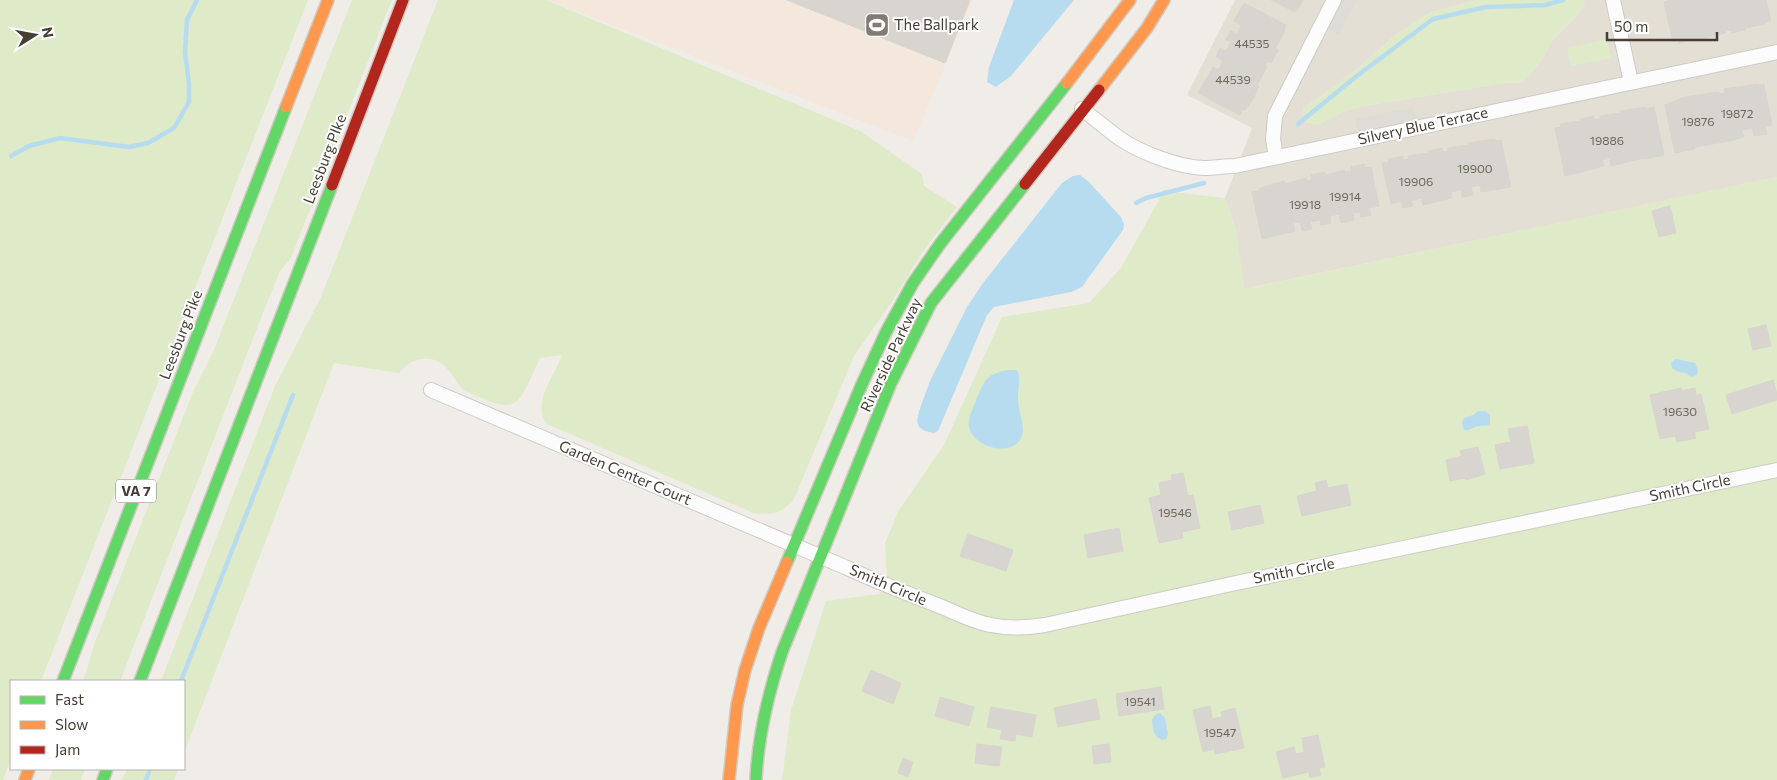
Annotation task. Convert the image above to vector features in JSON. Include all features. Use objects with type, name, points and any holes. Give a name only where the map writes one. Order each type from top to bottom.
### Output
[{"type":"main road","name":"Leesburg Pike","points":[[63,680],[328,0]]},
{"type":"main road","name":"Leesburg PIke","points":[[140,680],[403,0]]},
{"type":"main road","name":"Riverside Parkway","points":[[729,780],[733,734],[745,670],[759,628],[874,357],[910,290],[946,237],[1130,0]]},
{"type":"main road","name":"Riverside Parkway","points":[[756,780],[762,721],[774,674],[788,634],[891,383],[931,303],[1082,109],[1118,67],[1147,28],[1164,0]]},
{"type":"street","points":[[1276,156],[1273,139],[1275,116],[1334,0]]},
{"type":"street","points":[[1613,0],[1631,82]]},
{"type":"street","name":"Silvery Blue Terrace","points":[[1082,109],[1121,140],[1149,153],[1188,166],[1205,168],[1235,166],[1777,52]]},
{"type":"street","name":"Garden Center Court","points":[[431,390],[820,556]]},
{"type":"street","name":"Smith Circle","points":[[820,556],[873,580],[968,618],[990,625],[1028,628],[1777,470]]},
{"type":"shaded area","points":[[547,0],[973,0],[913,141]]},
{"type":"shaded area","points":[[1235,0],[1477,0],[1431,12],[1394,36],[1357,69],[1303,109],[1317,125],[1345,111],[1369,105],[1505,83],[1523,82],[1541,62],[1553,39],[1578,14],[1585,3],[1583,0],[1777,0],[1777,177],[1244,289],[1236,231],[1225,198],[1252,128],[1187,95]]},
{"type":"shaded area","points":[[1334,0],[1357,0],[1339,35],[1321,25]]},
{"type":"shaded area","points":[[1414,107],[1418,127],[1359,139],[1355,119]]},
{"type":"green space","points":[[0,0],[308,0],[41,680],[10,680],[10,762],[3,780],[0,780]]},
{"type":"green space","points":[[352,0],[392,0],[291,258],[280,271],[259,323],[120,680],[83,680],[95,642],[193,392],[213,352]]},
{"type":"green space","points":[[438,0],[546,0],[860,131],[922,174],[924,186],[957,207],[924,250],[891,303],[854,356],[794,499],[781,511],[766,514],[753,513],[547,424],[543,416],[543,399],[562,355],[540,358],[520,398],[514,403],[506,405],[464,390],[443,365],[430,359],[424,358],[410,363],[399,373],[334,363],[185,750],[185,680],[161,680],[275,386],[321,297]]},
{"type":"green space","points":[[1477,0],[1583,0],[1585,3],[1578,14],[1553,39],[1541,62],[1523,82],[1505,83],[1369,105],[1345,111],[1317,125],[1308,123],[1303,119],[1303,109],[1357,69],[1394,36],[1431,12]]},
{"type":"green space","points":[[1607,39],[1611,58],[1571,66],[1567,48]]},
{"type":"green space","points":[[1777,177],[1777,780],[782,780],[791,710],[826,601],[880,594],[887,578],[885,543],[899,510],[944,445],[1002,317],[1089,303],[1121,268],[1165,189],[1172,192],[1225,198],[1236,231],[1245,289]]},
{"type":"green space","points":[[53,770],[85,770],[81,780],[49,780]]},
{"type":"green space","points":[[127,770],[178,770],[174,780],[122,780]]},
{"type":"water","points":[[1014,0],[1074,0],[1011,76],[996,87],[987,82],[989,67]]},
{"type":"water","points":[[1080,175],[1088,181],[1121,217],[1124,224],[1123,230],[1082,287],[1071,292],[994,307],[987,315],[938,431],[934,433],[925,431],[919,427],[917,421],[919,411],[930,381],[967,307],[983,283],[1062,183],[1073,176]]},
{"type":"water","points":[[1676,359],[1695,363],[1698,369],[1697,375],[1691,377],[1672,368],[1671,363]]},
{"type":"water","points":[[1017,370],[1018,373],[1018,403],[1023,430],[1020,439],[1015,445],[1007,448],[997,448],[980,442],[973,435],[969,427],[969,420],[982,386],[988,378],[995,373]]},
{"type":"water","points":[[1478,411],[1485,411],[1490,415],[1490,424],[1464,430],[1462,423],[1464,418]]},
{"type":"water","points":[[1160,713],[1165,718],[1168,734],[1166,739],[1162,740],[1155,734],[1152,720],[1155,715]]},
{"type":"building","points":[[787,0],[970,0],[945,63]]},
{"type":"building","points":[[1271,0],[1303,0],[1295,12]]},
{"type":"building","points":[[1671,0],[1766,0],[1771,21],[1732,33],[1731,30],[1725,31],[1726,33],[1692,41],[1679,43],[1678,40],[1673,42],[1664,2]]},
{"type":"building","points":[[1244,3],[1286,25],[1285,31],[1275,49],[1278,50],[1271,63],[1268,61],[1265,66],[1267,67],[1257,85],[1259,86],[1253,99],[1240,115],[1198,93],[1213,67],[1219,70],[1223,60],[1216,57],[1220,48],[1226,51],[1231,42],[1226,40],[1231,31],[1237,34],[1241,25],[1234,21]]},
{"type":"building","points":[[1764,84],[1772,125],[1765,126],[1767,134],[1754,136],[1752,128],[1742,130],[1744,137],[1675,153],[1665,105],[1685,97],[1719,92],[1719,94],[1725,93],[1724,89]]},
{"type":"building","points":[[1646,107],[1647,109],[1654,107],[1664,155],[1611,166],[1610,158],[1602,160],[1604,166],[1565,176],[1555,128],[1561,127],[1560,124],[1580,121],[1580,119],[1594,116],[1594,120],[1601,118],[1600,116],[1620,113],[1620,111]]},
{"type":"building","points":[[1495,139],[1495,141],[1501,140],[1511,187],[1481,192],[1480,185],[1471,187],[1473,195],[1462,197],[1461,190],[1451,192],[1452,198],[1423,205],[1421,198],[1411,201],[1413,206],[1403,208],[1401,201],[1391,204],[1382,163],[1389,162],[1388,159],[1403,156],[1403,160],[1409,159],[1408,156],[1428,153],[1428,151],[1442,148],[1443,152],[1448,151],[1448,148],[1468,145],[1468,143]]},
{"type":"building","points":[[1364,164],[1365,168],[1371,167],[1379,206],[1369,208],[1371,215],[1361,217],[1360,212],[1353,213],[1354,220],[1341,223],[1339,214],[1330,216],[1331,223],[1321,225],[1320,220],[1310,222],[1312,229],[1302,231],[1300,222],[1293,223],[1295,231],[1262,239],[1252,192],[1284,181],[1285,184],[1306,178],[1307,181],[1312,180],[1311,175],[1325,172],[1325,175],[1345,170],[1345,172],[1352,171],[1351,167]]},
{"type":"building","points":[[1670,206],[1676,233],[1659,237],[1652,211]]},
{"type":"building","points":[[1766,325],[1771,346],[1753,350],[1748,329]]},
{"type":"building","points":[[1773,380],[1777,400],[1732,414],[1726,395]]},
{"type":"building","points":[[1681,388],[1682,391],[1695,388],[1696,396],[1701,394],[1709,429],[1694,432],[1696,438],[1677,442],[1675,436],[1660,439],[1650,395]]},
{"type":"building","points":[[1527,426],[1534,463],[1500,469],[1495,445],[1511,442],[1508,429]]},
{"type":"building","points":[[1478,447],[1485,474],[1466,480],[1465,478],[1450,481],[1446,460],[1462,456],[1460,451]]},
{"type":"building","points":[[1183,473],[1188,496],[1193,495],[1200,528],[1182,532],[1183,538],[1159,543],[1149,498],[1161,495],[1159,483],[1172,480],[1171,475]]},
{"type":"building","points":[[1326,480],[1328,488],[1347,484],[1351,505],[1302,516],[1297,496],[1317,491],[1315,483]]},
{"type":"building","points":[[1260,505],[1264,523],[1232,530],[1228,512]]},
{"type":"building","points":[[1119,528],[1123,551],[1088,558],[1084,535]]},
{"type":"building","points":[[968,534],[1013,550],[1006,571],[960,556]]},
{"type":"building","points":[[871,670],[901,683],[893,704],[862,691]]},
{"type":"building","points":[[1161,687],[1164,709],[1119,716],[1116,694]]},
{"type":"building","points":[[940,697],[974,707],[969,726],[935,716]]},
{"type":"building","points":[[1096,699],[1100,719],[1058,727],[1054,708]]},
{"type":"building","points":[[1210,706],[1212,719],[1222,717],[1221,712],[1235,708],[1244,748],[1215,754],[1214,749],[1203,752],[1193,710]]},
{"type":"building","points":[[991,707],[1036,715],[1032,737],[1016,734],[1015,741],[1000,739],[1002,730],[987,727]]},
{"type":"building","points":[[1318,735],[1325,767],[1319,768],[1321,775],[1310,778],[1309,772],[1283,778],[1276,752],[1294,747],[1296,754],[1304,752],[1302,738]]},
{"type":"building","points":[[977,744],[1002,747],[999,766],[975,763]]},
{"type":"building","points":[[1109,744],[1111,762],[1094,764],[1092,746]]},
{"type":"building","points":[[903,758],[913,762],[908,777],[898,773]]},
{"type":"waterway","points":[[11,156],[29,146],[60,138],[129,147],[148,143],[174,128],[189,102],[185,52],[187,20],[197,0]]},
{"type":"waterway","points":[[1298,124],[1358,75],[1433,19],[1486,7],[1545,5],[1563,0]]},
{"type":"waterway","points":[[1136,203],[1146,198],[1204,183]]},
{"type":"waterway","points":[[181,680],[293,395]]},
{"type":"waterway","points":[[146,780],[150,770]]},
{"type":"traffic: fast","points":[[787,562],[862,384],[886,332],[913,283],[940,244],[1067,83]]},
{"type":"traffic: fast","points":[[63,680],[286,107]]},
{"type":"traffic: fast","points":[[756,780],[764,715],[782,652],[891,383],[931,303],[1025,184]]},
{"type":"traffic: fast","points":[[140,680],[332,185]]},
{"type":"traffic: fast","points":[[103,780],[107,770]]},
{"type":"traffic: slow","points":[[286,107],[328,0]]},
{"type":"traffic: slow","points":[[1067,83],[1130,0]]},
{"type":"traffic: slow","points":[[1099,90],[1147,28],[1164,0]]},
{"type":"traffic: slow","points":[[729,780],[737,705],[745,670],[759,628],[787,562]]},
{"type":"traffic: slow","points":[[25,780],[29,770]]},
{"type":"traffic: jam","points":[[332,185],[403,0]]},
{"type":"traffic: jam","points":[[1025,184],[1099,90]]},
{"type":"place","name":"The Ballpark","points":[[877,25]]}]
